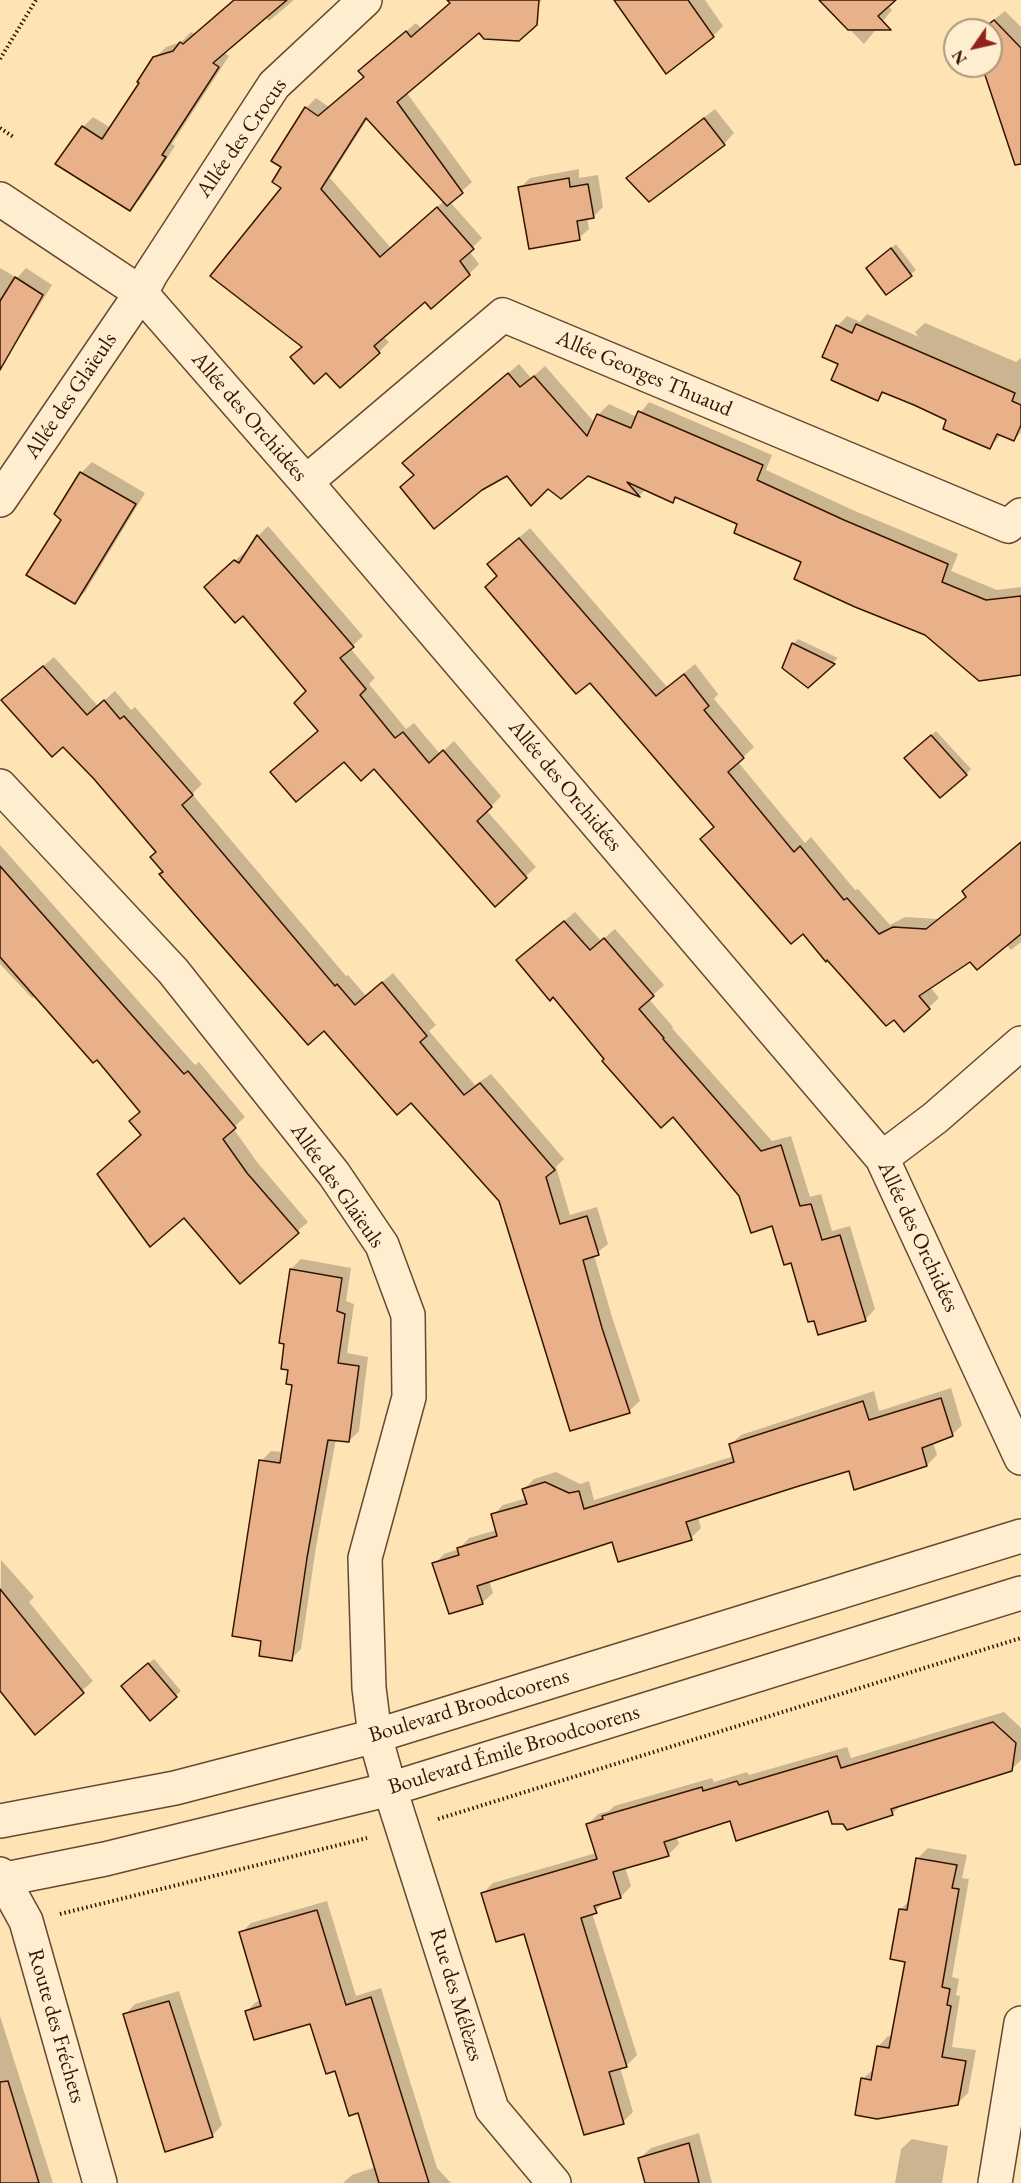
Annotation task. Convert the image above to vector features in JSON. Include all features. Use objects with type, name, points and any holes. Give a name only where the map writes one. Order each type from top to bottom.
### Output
[{"type":"street","name":"Allée des Crocus","points":[[141,293],[151,274],[274,85],[365,0]]},
{"type":"street","name":"Allée des Orchidées","points":[[0,199],[141,293],[882,1158],[1021,1458]]},
{"type":"street","name":"Allée des Glaïeuls","points":[[0,500],[141,293]]},
{"type":"street","name":"Allée Georges Thuaud","points":[[306,483],[503,315],[1008,526],[1021,515]]},
{"type":"street","name":"Allée des Glaïeuls","points":[[0,786],[173,970],[334,1174],[382,1245],[408,1315],[409,1397],[365,1558],[369,1688],[375,1736],[390,1789]]},
{"type":"street","points":[[882,1158],[934,1118],[1021,1043]]},
{"type":"street","name":"Boulevard Broodcoorens","points":[[0,1821],[175,1788],[375,1736],[1021,1536]]},
{"type":"street","name":"Boulevard Émile Broodcoorens","points":[[1,1878],[105,1859],[390,1789],[1021,1593]]},
{"type":"street","name":"Rue des Mélèzes","points":[[390,1789],[492,2109],[554,2183]]},
{"type":"street","name":"Route des Fréchets","points":[[1,1878],[26,1921],[100,2183]]},
{"type":"street","points":[[995,2183],[1021,2023]]},
{"type":"path","points":[[0,59],[36,0]]},
{"type":"path","points":[[0,128],[15,138]]},
{"type":"building","points":[[234,0],[287,0],[213,63],[219,67],[162,155],[166,157],[130,211],[55,164],[82,126],[102,139],[139,83],[137,82],[153,57],[173,51],[180,42],[183,44]]},
{"type":"building","points":[[447,0],[539,0],[537,25],[519,41],[484,39],[479,33],[397,102],[463,193],[447,206],[366,118],[321,189],[380,257],[437,207],[474,249],[460,261],[470,275],[431,309],[425,302],[374,346],[380,353],[340,388],[326,373],[314,384],[290,357],[302,347],[210,276],[281,188],[272,182],[281,167],[271,161],[305,107],[318,116],[364,77],[358,71],[406,31],[411,37],[450,3]]},
{"type":"building","points":[[614,0],[688,0],[714,37],[666,74]]},
{"type":"building","points":[[819,0],[896,0],[878,16],[891,30],[848,30]]},
{"type":"building","points":[[1003,29],[1021,48],[1021,164],[1015,165],[986,78],[1003,78]]},
{"type":"building","points":[[704,118],[725,145],[649,202],[626,178]]},
{"type":"building","points":[[569,178],[570,187],[588,184],[594,218],[577,221],[580,240],[529,249],[518,187]]},
{"type":"building","points":[[891,248],[912,276],[886,295],[866,268]]},
{"type":"building","points":[[15,277],[43,295],[0,370],[0,301]]},
{"type":"building","points":[[856,324],[1015,393],[1012,401],[1021,405],[1021,425],[1014,441],[997,434],[990,449],[943,429],[946,420],[914,405],[882,392],[878,401],[831,380],[838,364],[822,357],[836,325],[852,333]]},
{"type":"building","points":[[508,373],[520,387],[534,376],[587,436],[597,414],[631,428],[638,411],[763,465],[757,480],[948,564],[942,582],[986,600],[1021,596],[1021,675],[979,681],[925,635],[794,579],[801,562],[734,533],[737,524],[675,497],[673,503],[627,482],[640,497],[588,476],[561,499],[548,489],[531,506],[507,476],[482,490],[434,529],[400,487],[414,475],[402,463]]},
{"type":"building","points":[[80,472],[136,504],[75,604],[26,575],[61,520],[54,514]]},
{"type":"building","points":[[257,535],[354,647],[340,658],[366,689],[360,695],[395,738],[403,732],[429,763],[443,750],[492,807],[477,821],[527,878],[495,907],[374,769],[361,781],[344,762],[296,802],[270,772],[318,731],[294,703],[306,691],[243,616],[235,623],[204,587],[234,560],[239,563]]},
{"type":"building","points":[[519,538],[656,696],[684,674],[709,706],[704,710],[744,758],[728,772],[794,852],[800,846],[844,900],[847,898],[879,934],[893,927],[926,929],[966,897],[962,891],[1021,842],[1021,934],[977,970],[970,962],[919,996],[930,1009],[904,1032],[894,1020],[886,1026],[803,934],[791,944],[700,839],[714,827],[590,683],[576,694],[485,587],[497,576],[487,564]]},
{"type":"building","points":[[792,643],[835,664],[808,688],[782,668]]},
{"type":"building","points":[[43,666],[87,715],[104,700],[120,719],[124,716],[193,795],[182,805],[335,986],[337,984],[355,1005],[382,982],[427,1036],[420,1042],[464,1095],[480,1083],[555,1170],[546,1177],[560,1224],[587,1216],[599,1255],[583,1260],[602,1328],[630,1413],[570,1431],[499,1201],[411,1103],[397,1115],[324,1031],[308,1045],[159,874],[163,872],[150,857],[156,852],[94,779],[63,747],[52,757],[1,700]]},
{"type":"building","points":[[931,735],[967,775],[940,798],[904,758]]},
{"type":"building","points":[[0,866],[184,1074],[188,1071],[236,1128],[223,1139],[247,1173],[299,1233],[240,1284],[184,1218],[150,1247],[97,1174],[141,1135],[129,1121],[140,1112],[97,1060],[93,1063],[0,957]]},
{"type":"building","points":[[564,921],[590,950],[604,938],[654,996],[639,1009],[761,1151],[781,1145],[800,1206],[811,1204],[822,1240],[840,1235],[866,1321],[818,1335],[814,1321],[808,1322],[791,1263],[784,1265],[772,1226],[751,1233],[739,1196],[673,1117],[661,1128],[602,1061],[604,1059],[553,997],[550,1001],[516,960]]},
{"type":"building","points":[[290,1269],[342,1278],[337,1311],[345,1314],[338,1363],[359,1366],[349,1442],[328,1440],[292,1661],[259,1656],[261,1641],[232,1636],[259,1460],[280,1463],[292,1385],[286,1384],[288,1370],[281,1369],[284,1344],[279,1343]]},
{"type":"building","points":[[941,1398],[953,1436],[922,1448],[927,1466],[854,1490],[849,1471],[799,1486],[686,1522],[692,1540],[618,1562],[612,1542],[477,1586],[483,1604],[449,1614],[432,1563],[459,1555],[457,1548],[497,1536],[491,1514],[527,1504],[522,1489],[545,1482],[569,1493],[579,1491],[584,1509],[734,1462],[729,1444],[863,1401],[869,1420]]},
{"type":"building","points":[[0,1589],[84,1693],[35,1735],[0,1691]]},
{"type":"building","points":[[148,1663],[177,1697],[150,1721],[121,1686]]},
{"type":"building","points":[[993,1722],[1016,1743],[1012,1771],[891,1809],[893,1815],[847,1830],[843,1824],[832,1824],[828,1811],[736,1841],[730,1821],[664,1842],[669,1856],[613,1872],[621,1898],[594,1906],[597,1913],[581,1918],[627,2067],[609,2072],[624,2124],[584,2135],[524,1934],[496,1942],[481,1893],[597,1859],[586,1824],[603,1819],[602,1816],[702,1787],[703,1791],[737,1781],[739,1785],[837,1756],[841,1768]]},
{"type":"building","points":[[916,1858],[957,1865],[952,1888],[959,1889],[942,1987],[950,1989],[947,2005],[951,2006],[942,2057],[966,2061],[958,2105],[877,2119],[855,2115],[861,2078],[871,2080],[877,2046],[889,2048],[905,1962],[890,1959],[899,1909],[907,1910]]},
{"type":"building","points":[[317,1910],[346,2005],[371,1997],[429,2183],[379,2183],[358,2113],[349,2116],[335,2071],[326,2074],[310,2024],[254,2040],[245,2011],[261,2006],[239,1932]]},
{"type":"building","points":[[169,2001],[213,2137],[165,2152],[123,2014]]},
{"type":"building","points":[[8,2081],[39,2183],[0,2183],[0,2082]]},
{"type":"building","points":[[689,2143],[699,2183],[645,2183],[638,2158]]}]
